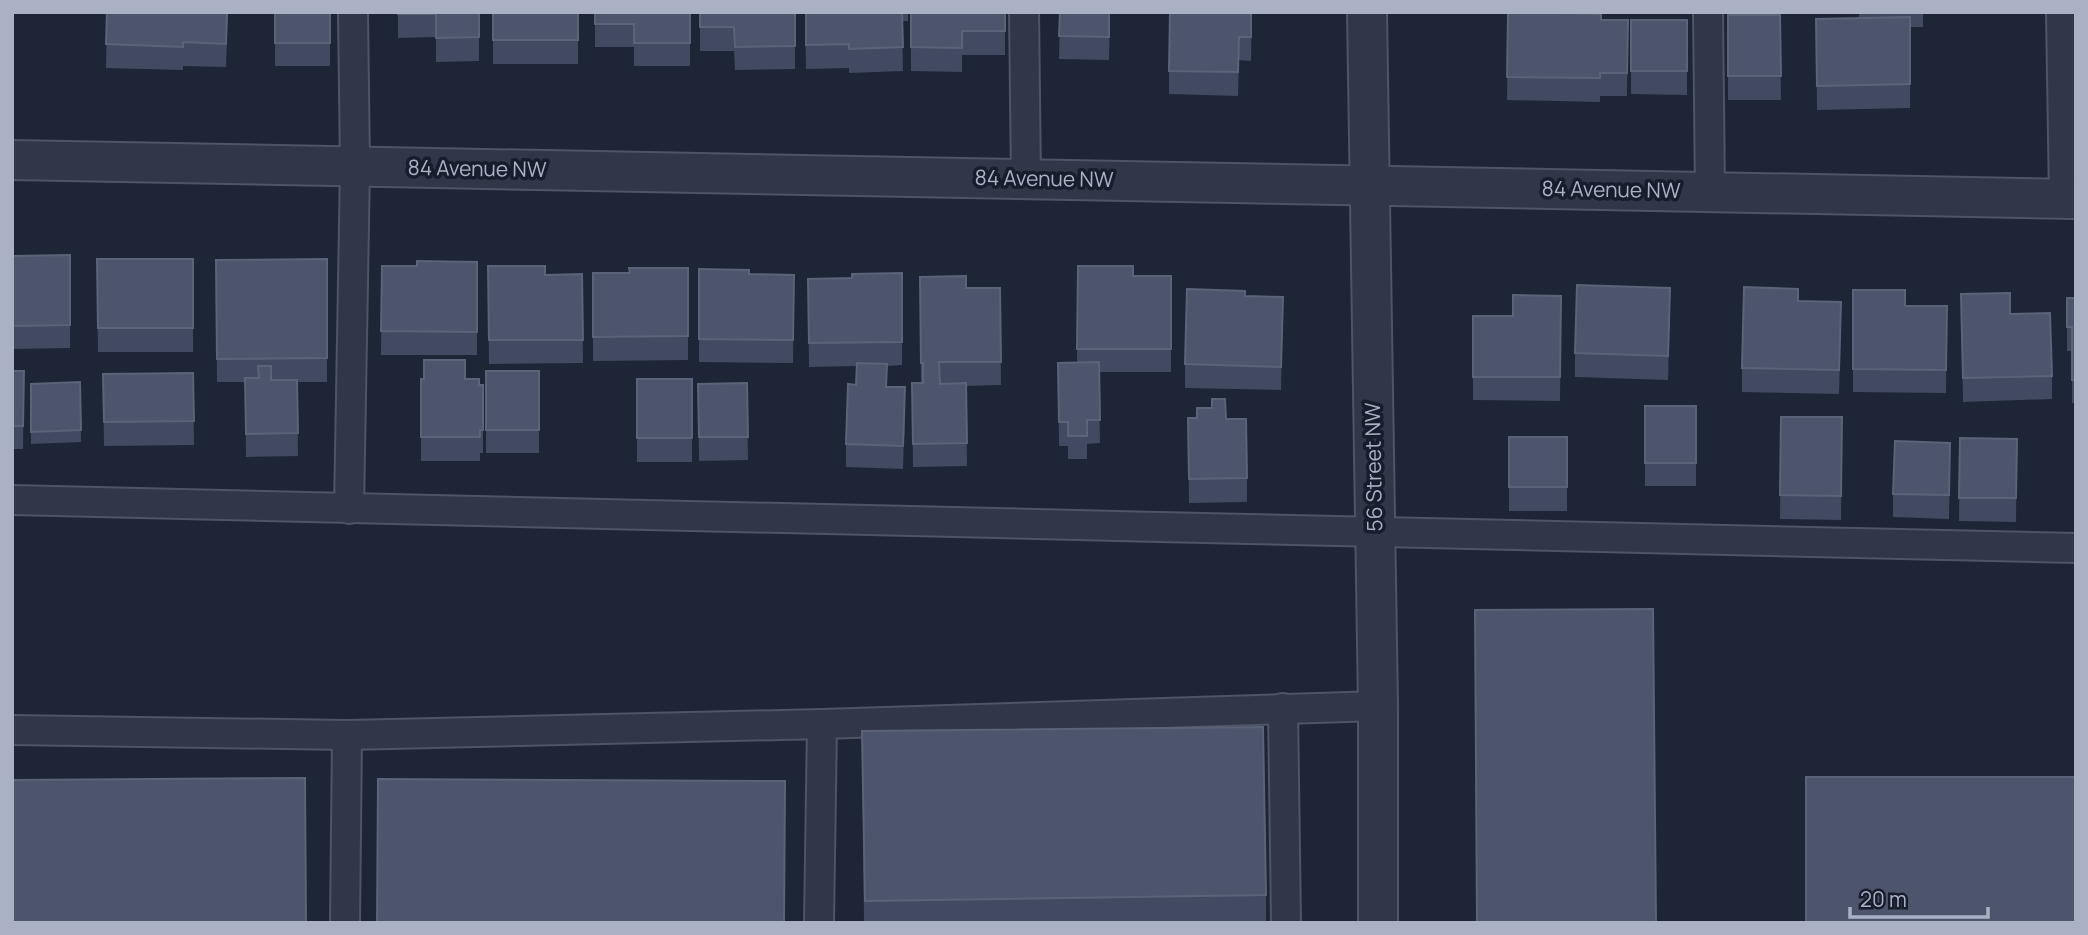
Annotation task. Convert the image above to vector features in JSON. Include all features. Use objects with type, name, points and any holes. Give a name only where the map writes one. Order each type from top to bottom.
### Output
[{"type":"street","name":"56 Street NW","points":[[1367,12],[1378,706],[1378,923]]},
{"type":"street","points":[[2066,12],[2072,199]]},
{"type":"street","name":"84 Avenue NW","points":[[12,160],[2072,199]]},
{"type":"lane","points":[[349,509],[355,167],[353,12]]},
{"type":"lane","points":[[1024,12],[1026,179]]},
{"type":"lane","points":[[1708,12],[1710,192]]},
{"type":"lane","points":[[12,500],[754,520],[1375,530],[2076,548]]},
{"type":"lane","points":[[12,730],[346,735],[822,724],[1378,706]]},
{"type":"lane","points":[[1283,708],[1286,923]]},
{"type":"lane","points":[[819,923],[822,724]]},
{"type":"lane","points":[[345,923],[346,735]]},
{"type":"building","points":[[107,12],[227,12],[226,44],[183,42],[183,47],[106,44]]},
{"type":"building","points":[[275,12],[330,12],[330,43],[275,43]]},
{"type":"building","points":[[398,12],[479,12],[479,37],[436,38],[436,14]]},
{"type":"building","points":[[493,12],[578,12],[578,40],[493,40]]},
{"type":"building","points":[[595,12],[690,12],[690,43],[634,43],[634,24],[595,24]]},
{"type":"building","points":[[700,12],[795,12],[795,46],[735,47],[734,27],[700,27]]},
{"type":"building","points":[[806,12],[902,12],[903,47],[849,49],[849,44],[806,45]]},
{"type":"building","points":[[911,12],[1005,12],[1005,31],[962,31],[962,48],[911,47]]},
{"type":"building","points":[[1060,12],[1109,12],[1109,37],[1059,36]]},
{"type":"building","points":[[1170,12],[1251,12],[1251,37],[1239,37],[1238,72],[1169,71]]},
{"type":"building","points":[[1508,12],[1601,14],[1601,20],[1628,20],[1627,73],[1600,73],[1600,78],[1507,77]]},
{"type":"building","points":[[1728,15],[1780,15],[1781,76],[1728,76]]},
{"type":"building","points":[[1910,17],[1910,84],[1817,86],[1816,19]]},
{"type":"building","points":[[1631,20],[1687,20],[1687,71],[1631,71]]},
{"type":"building","points":[[70,255],[70,325],[12,326],[12,256]]},
{"type":"building","points":[[97,259],[193,259],[193,328],[98,328]]},
{"type":"building","points":[[327,259],[327,358],[217,359],[216,260]]},
{"type":"building","points":[[417,261],[477,262],[477,332],[381,331],[382,266],[417,266]]},
{"type":"building","points":[[488,266],[545,266],[545,275],[582,274],[583,340],[489,340]]},
{"type":"building","points":[[1078,266],[1133,266],[1133,276],[1171,276],[1171,349],[1077,349]]},
{"type":"building","points":[[629,268],[688,268],[688,336],[593,337],[593,273],[630,273]]},
{"type":"building","points":[[699,269],[749,270],[749,274],[794,275],[793,340],[699,339]]},
{"type":"building","points":[[902,273],[902,342],[809,343],[808,279],[852,278],[852,274]]},
{"type":"building","points":[[966,276],[966,288],[1000,288],[1001,362],[939,362],[940,384],[966,383],[967,443],[913,444],[912,383],[923,383],[920,277]]},
{"type":"building","points":[[1577,285],[1670,288],[1668,356],[1575,353]]},
{"type":"building","points":[[1744,287],[1798,289],[1798,301],[1841,302],[1839,370],[1742,368]]},
{"type":"building","points":[[1187,289],[1245,291],[1245,296],[1283,297],[1281,367],[1185,364]]},
{"type":"building","points":[[1853,290],[1905,290],[1905,306],[1947,306],[1946,370],[1853,369]]},
{"type":"building","points":[[2010,293],[2010,314],[2050,313],[2052,376],[1963,378],[1961,294]]},
{"type":"building","points":[[1513,295],[1561,296],[1560,377],[1473,377],[1473,316],[1513,316]]},
{"type":"building","points":[[2067,298],[2076,298],[2076,380],[2072,380],[2072,327],[2067,327]]},
{"type":"building","points":[[424,360],[465,360],[465,379],[479,379],[479,385],[483,385],[483,430],[480,430],[480,437],[421,437],[421,379],[424,379]]},
{"type":"building","points":[[1099,362],[1100,420],[1087,420],[1087,436],[1068,436],[1068,422],[1059,422],[1058,363]]},
{"type":"building","points":[[857,363],[887,364],[886,387],[905,387],[903,446],[846,444],[848,384],[856,385]]},
{"type":"building","points":[[258,366],[271,366],[271,380],[297,380],[298,433],[246,434],[245,378],[259,378]]},
{"type":"building","points":[[12,371],[24,371],[23,426],[12,426]]},
{"type":"building","points":[[486,371],[539,371],[539,430],[486,430]]},
{"type":"building","points":[[193,373],[194,421],[104,422],[103,374]]},
{"type":"building","points":[[637,379],[692,379],[692,438],[637,438]]},
{"type":"building","points":[[80,382],[81,430],[31,432],[31,384]]},
{"type":"building","points":[[747,383],[748,437],[699,437],[698,384]]},
{"type":"building","points":[[1212,399],[1225,399],[1226,419],[1246,419],[1247,478],[1189,479],[1188,418],[1197,418],[1197,408],[1212,408]]},
{"type":"building","points":[[1645,406],[1696,406],[1696,463],[1645,463]]},
{"type":"building","points":[[1781,417],[1842,417],[1841,496],[1780,495]]},
{"type":"building","points":[[1509,437],[1567,437],[1567,487],[1509,487]]},
{"type":"building","points":[[1960,438],[2017,439],[2016,498],[1959,498]]},
{"type":"building","points":[[1895,441],[1950,443],[1949,495],[1893,494]]},
{"type":"building","points":[[1653,609],[1656,923],[1477,923],[1475,610]]},
{"type":"building","points":[[1263,727],[1266,895],[865,901],[862,731]]},
{"type":"building","points":[[1806,777],[2076,777],[2076,923],[1806,923]]},
{"type":"building","points":[[305,778],[306,923],[12,923],[12,780]]},
{"type":"building","points":[[378,779],[785,781],[784,923],[377,923]]}]
